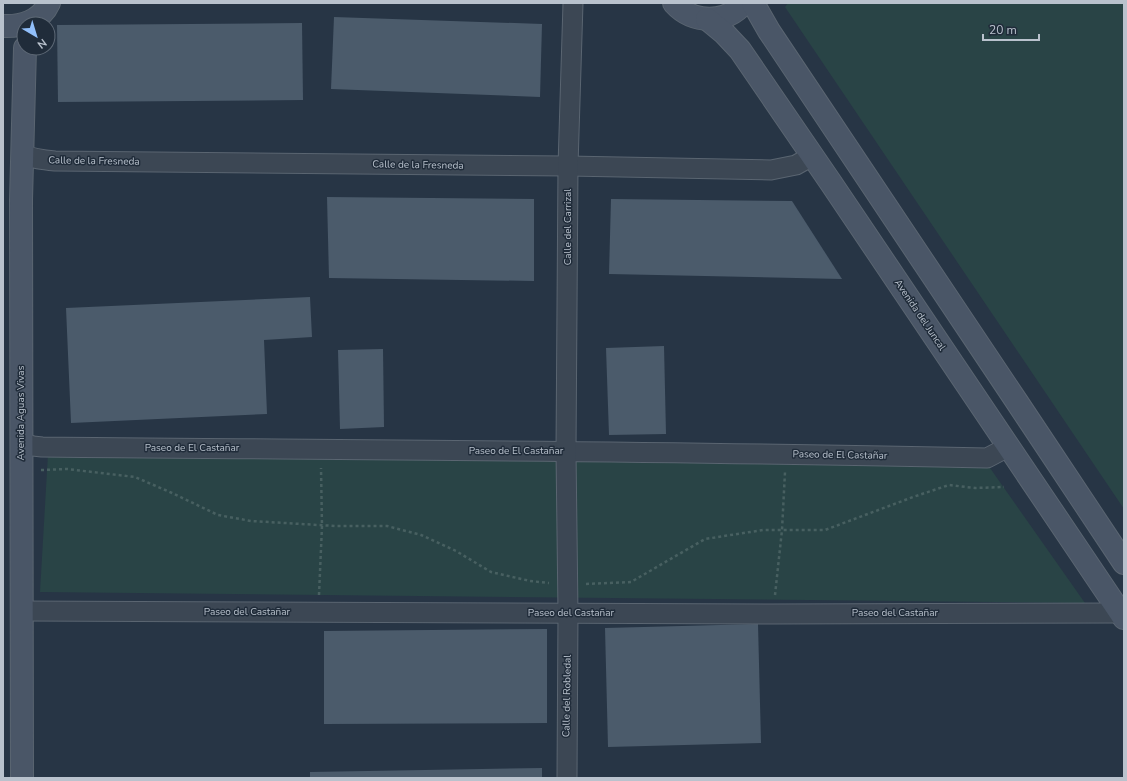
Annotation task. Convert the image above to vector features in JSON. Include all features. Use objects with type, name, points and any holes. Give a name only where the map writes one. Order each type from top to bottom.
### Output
[{"type":"street","name":"Calle del Carrizal","points":[[568,584],[566,451],[568,166],[573,3]]},
{"type":"street","points":[[674,3],[679,9],[692,16],[707,19],[724,17],[739,9],[744,3]]},
{"type":"street","points":[[753,3],[773,37],[1124,563]]},
{"type":"street","points":[[39,16],[51,4]]},
{"type":"street","name":"Avenida del Juncal","points":[[707,19],[724,32],[740,50],[1122,616]]},
{"type":"street","points":[[3,26],[16,26]]},
{"type":"street","name":"Avenida Aguas Vivas","points":[[22,778],[21,406],[24,56]]},
{"type":"street","name":"Calle de la Fresneda","points":[[22,154],[30,158],[55,161],[568,166],[771,170],[796,165],[812,156]]},
{"type":"street","name":"Paseo de El Castañar","points":[[22,443],[42,447],[566,451],[987,458],[1008,447]]},
{"type":"street","name":"Calle del Robledal","points":[[566,778],[568,584]]},
{"type":"street","name":"Paseo del Castañar","points":[[22,611],[1122,616]]},
{"type":"path","points":[[319,612],[322,526],[321,449]]},
{"type":"path","points":[[773,614],[782,530],[786,454]]},
{"type":"path","points":[[21,471],[67,469],[135,477],[218,515],[251,521],[322,526],[387,526],[420,535],[456,551],[491,572],[530,581],[568,584],[631,582],[705,539],[763,530],[825,530],[949,485],[975,488],[1004,487]]},
{"type":"green space","points":[[788,3],[1124,3],[1124,509],[785,7]]},
{"type":"green space","points":[[48,454],[576,459],[990,468],[1085,603],[40,592]]},
{"type":"building","points":[[334,17],[542,24],[540,97],[331,89]]},
{"type":"building","points":[[302,23],[303,100],[58,102],[57,25]]},
{"type":"building","points":[[327,197],[534,199],[534,281],[329,278]]},
{"type":"building","points":[[611,199],[792,201],[842,279],[609,274]]},
{"type":"building","points":[[310,297],[312,337],[264,340],[267,414],[71,423],[66,308]]},
{"type":"building","points":[[664,346],[666,434],[609,435],[606,348]]},
{"type":"building","points":[[383,349],[384,427],[340,429],[338,350]]},
{"type":"building","points":[[758,624],[761,743],[608,747],[605,628]]},
{"type":"building","points":[[547,629],[547,723],[324,724],[324,631]]},
{"type":"building","points":[[542,768],[542,778],[310,778],[310,772]]}]
